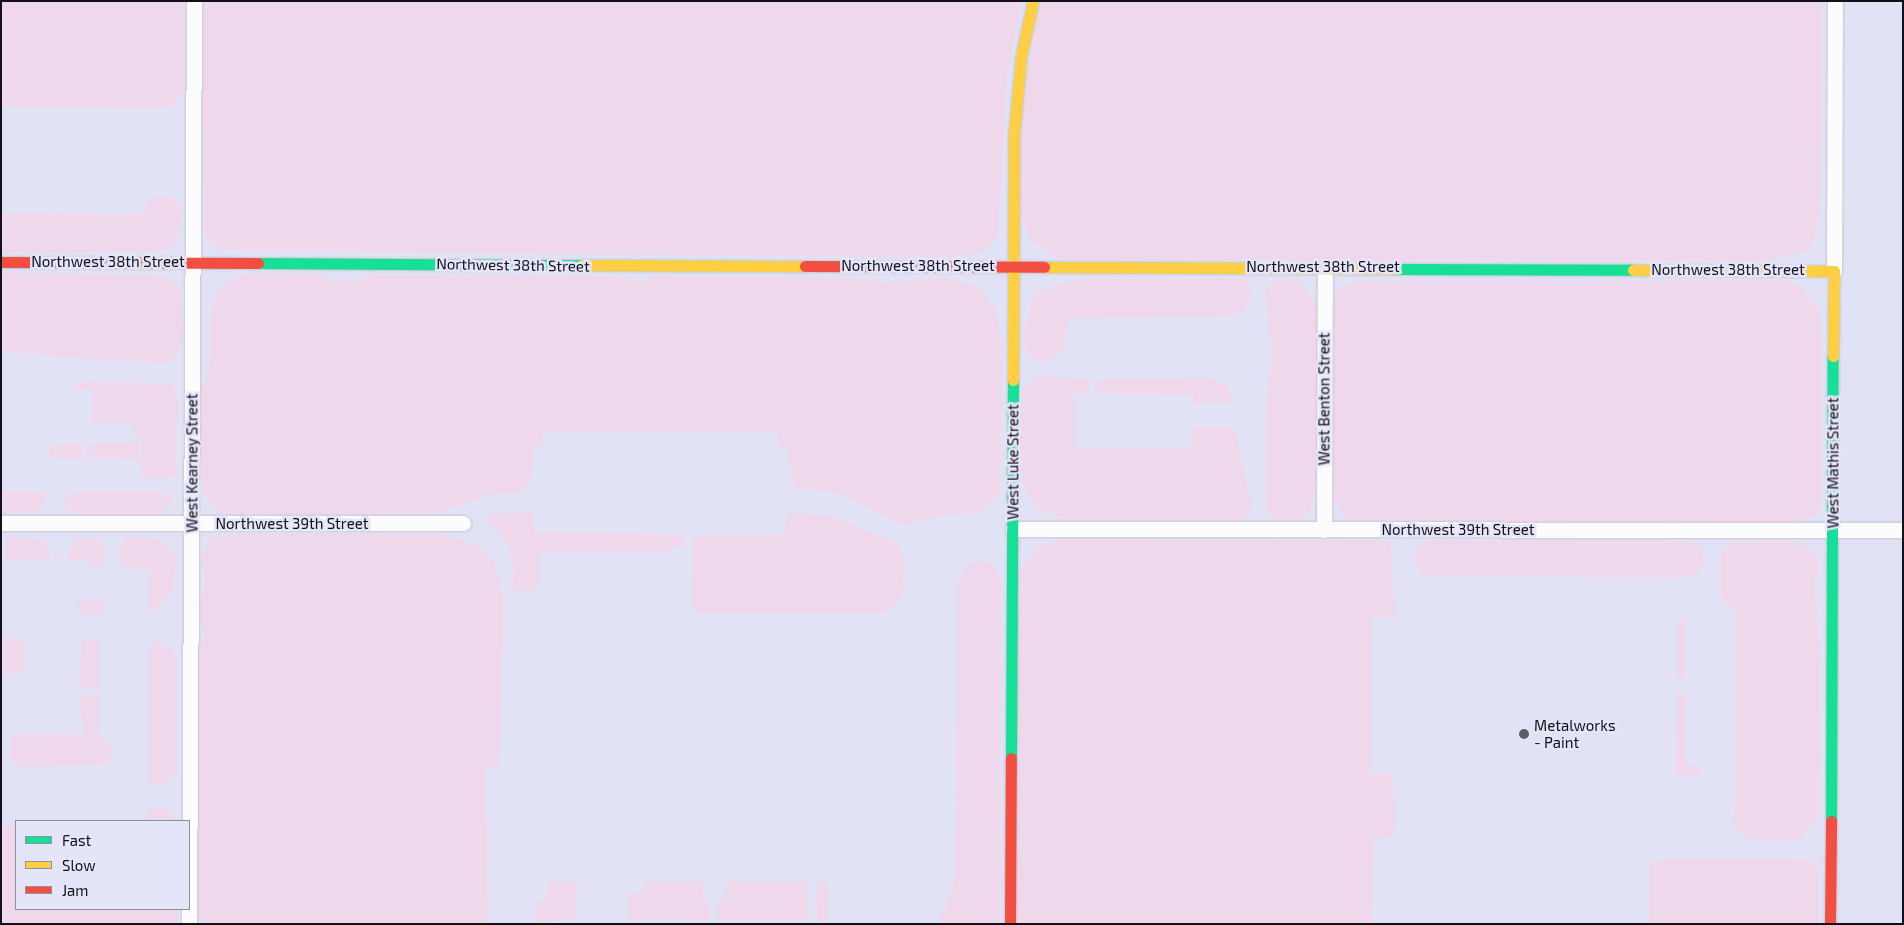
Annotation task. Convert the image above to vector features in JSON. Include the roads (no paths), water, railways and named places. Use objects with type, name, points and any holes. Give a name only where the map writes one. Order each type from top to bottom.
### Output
[{"type":"street","name":"West Kearney Street","points":[[190,924],[194,1]]},
{"type":"street","name":"West Luke Street","points":[[1010,924],[1017,86],[1033,1]]},
{"type":"street","name":"West Mathis Street","points":[[1830,924],[1835,1]]},
{"type":"street","name":"Northwest 38th Street","points":[[1,262],[1325,267],[1834,271]]},
{"type":"street","name":"West Benton Street","points":[[1324,530],[1325,267]]},
{"type":"street","name":"Northwest 39th Street","points":[[1,523],[463,524]]},
{"type":"street","name":"Northwest 39th Street","points":[[1013,529],[1903,530]]},
{"type":"place","name":"Metalworks - Paint","points":[[1524,734]]}]
